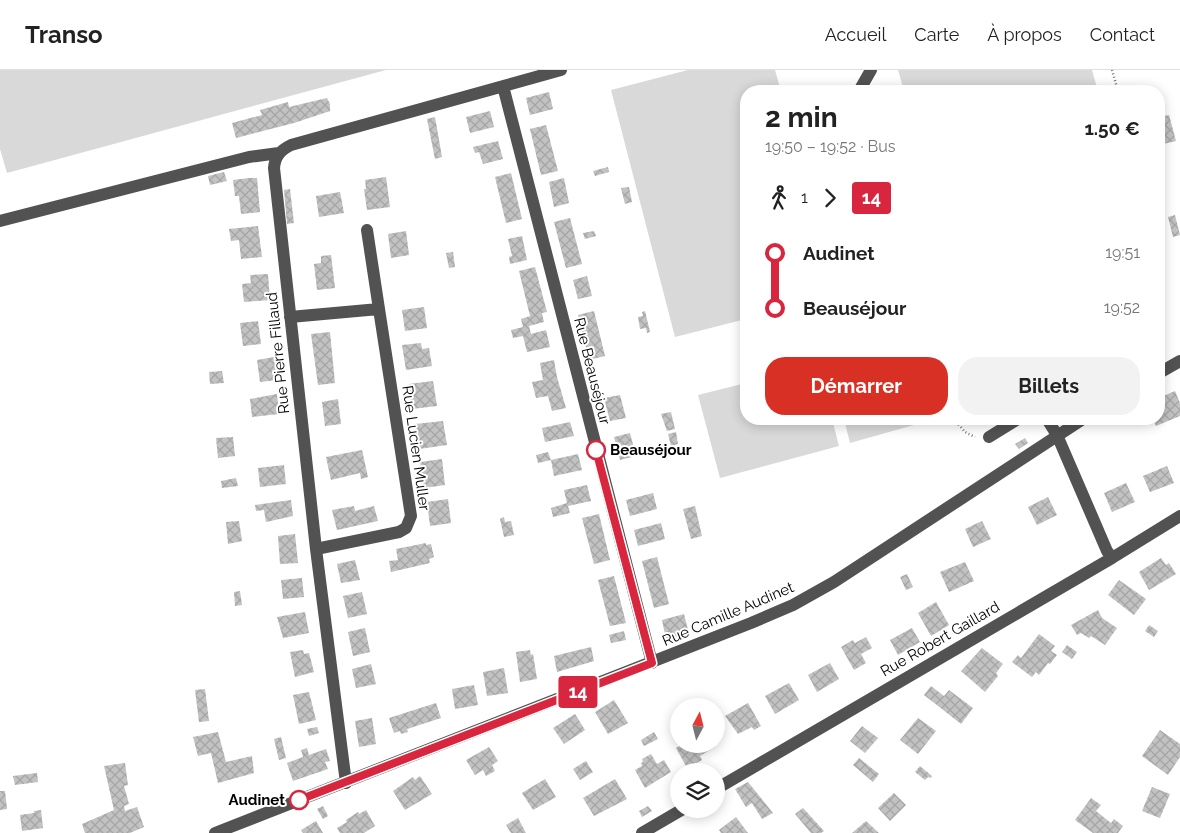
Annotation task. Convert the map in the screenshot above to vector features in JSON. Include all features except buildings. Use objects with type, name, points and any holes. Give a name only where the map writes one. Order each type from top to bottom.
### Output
[{"type":"street","points":[[0,221],[249,157],[279,153],[291,145],[561,70]]},
{"type":"street","points":[[862,85],[871,70]]},
{"type":"street","name":"Rue Beauséjour","points":[[503,86],[652,663]]},
{"type":"street","name":"Rue Pierre Fillaud","points":[[279,153],[275,160],[274,168],[316,549],[346,783]]},
{"type":"street","name":"Rue Lucien Muller","points":[[316,549],[399,532],[406,528],[410,516],[367,230]]},
{"type":"street","points":[[290,317],[379,309]]},
{"type":"street","points":[[1165,369],[1180,360]]},
{"type":"street","points":[[989,437],[1008,425]]},
{"type":"street","points":[[1051,425],[1057,435],[1107,551],[1112,558]]},
{"type":"street","name":"Rue Camille Audinet","points":[[215,833],[652,663],[792,606],[826,587],[1073,425]]},
{"type":"street","name":"Rue Robert Gaillard","points":[[725,784],[1112,558],[1180,516]]},
{"type":"street","points":[[642,833],[670,817]]},
{"type":"path","points":[[1112,70],[1116,85]]},
{"type":"path","points":[[959,425],[965,432],[978,438],[989,437]]},
{"type":"shaded area","points":[[0,70],[386,70],[7,173],[0,149]]},
{"type":"shaded area","points":[[688,70],[775,70],[779,85],[740,85],[740,321],[675,337],[611,90]]},
{"type":"shaded area","points":[[898,70],[1092,70],[1096,85],[902,85]]},
{"type":"shaded area","points":[[740,384],[740,425],[834,425],[839,446],[720,478],[698,395]]},
{"type":"shaded area","points":[[846,425],[914,425],[850,443]]},
{"type":"bus line","name":"14","points":[[299,800],[652,663],[596,450]]},
{"type":"place","name":"Beauséjour","points":[[596,450]]},
{"type":"place","name":"Audinet","points":[[299,800]]}]
